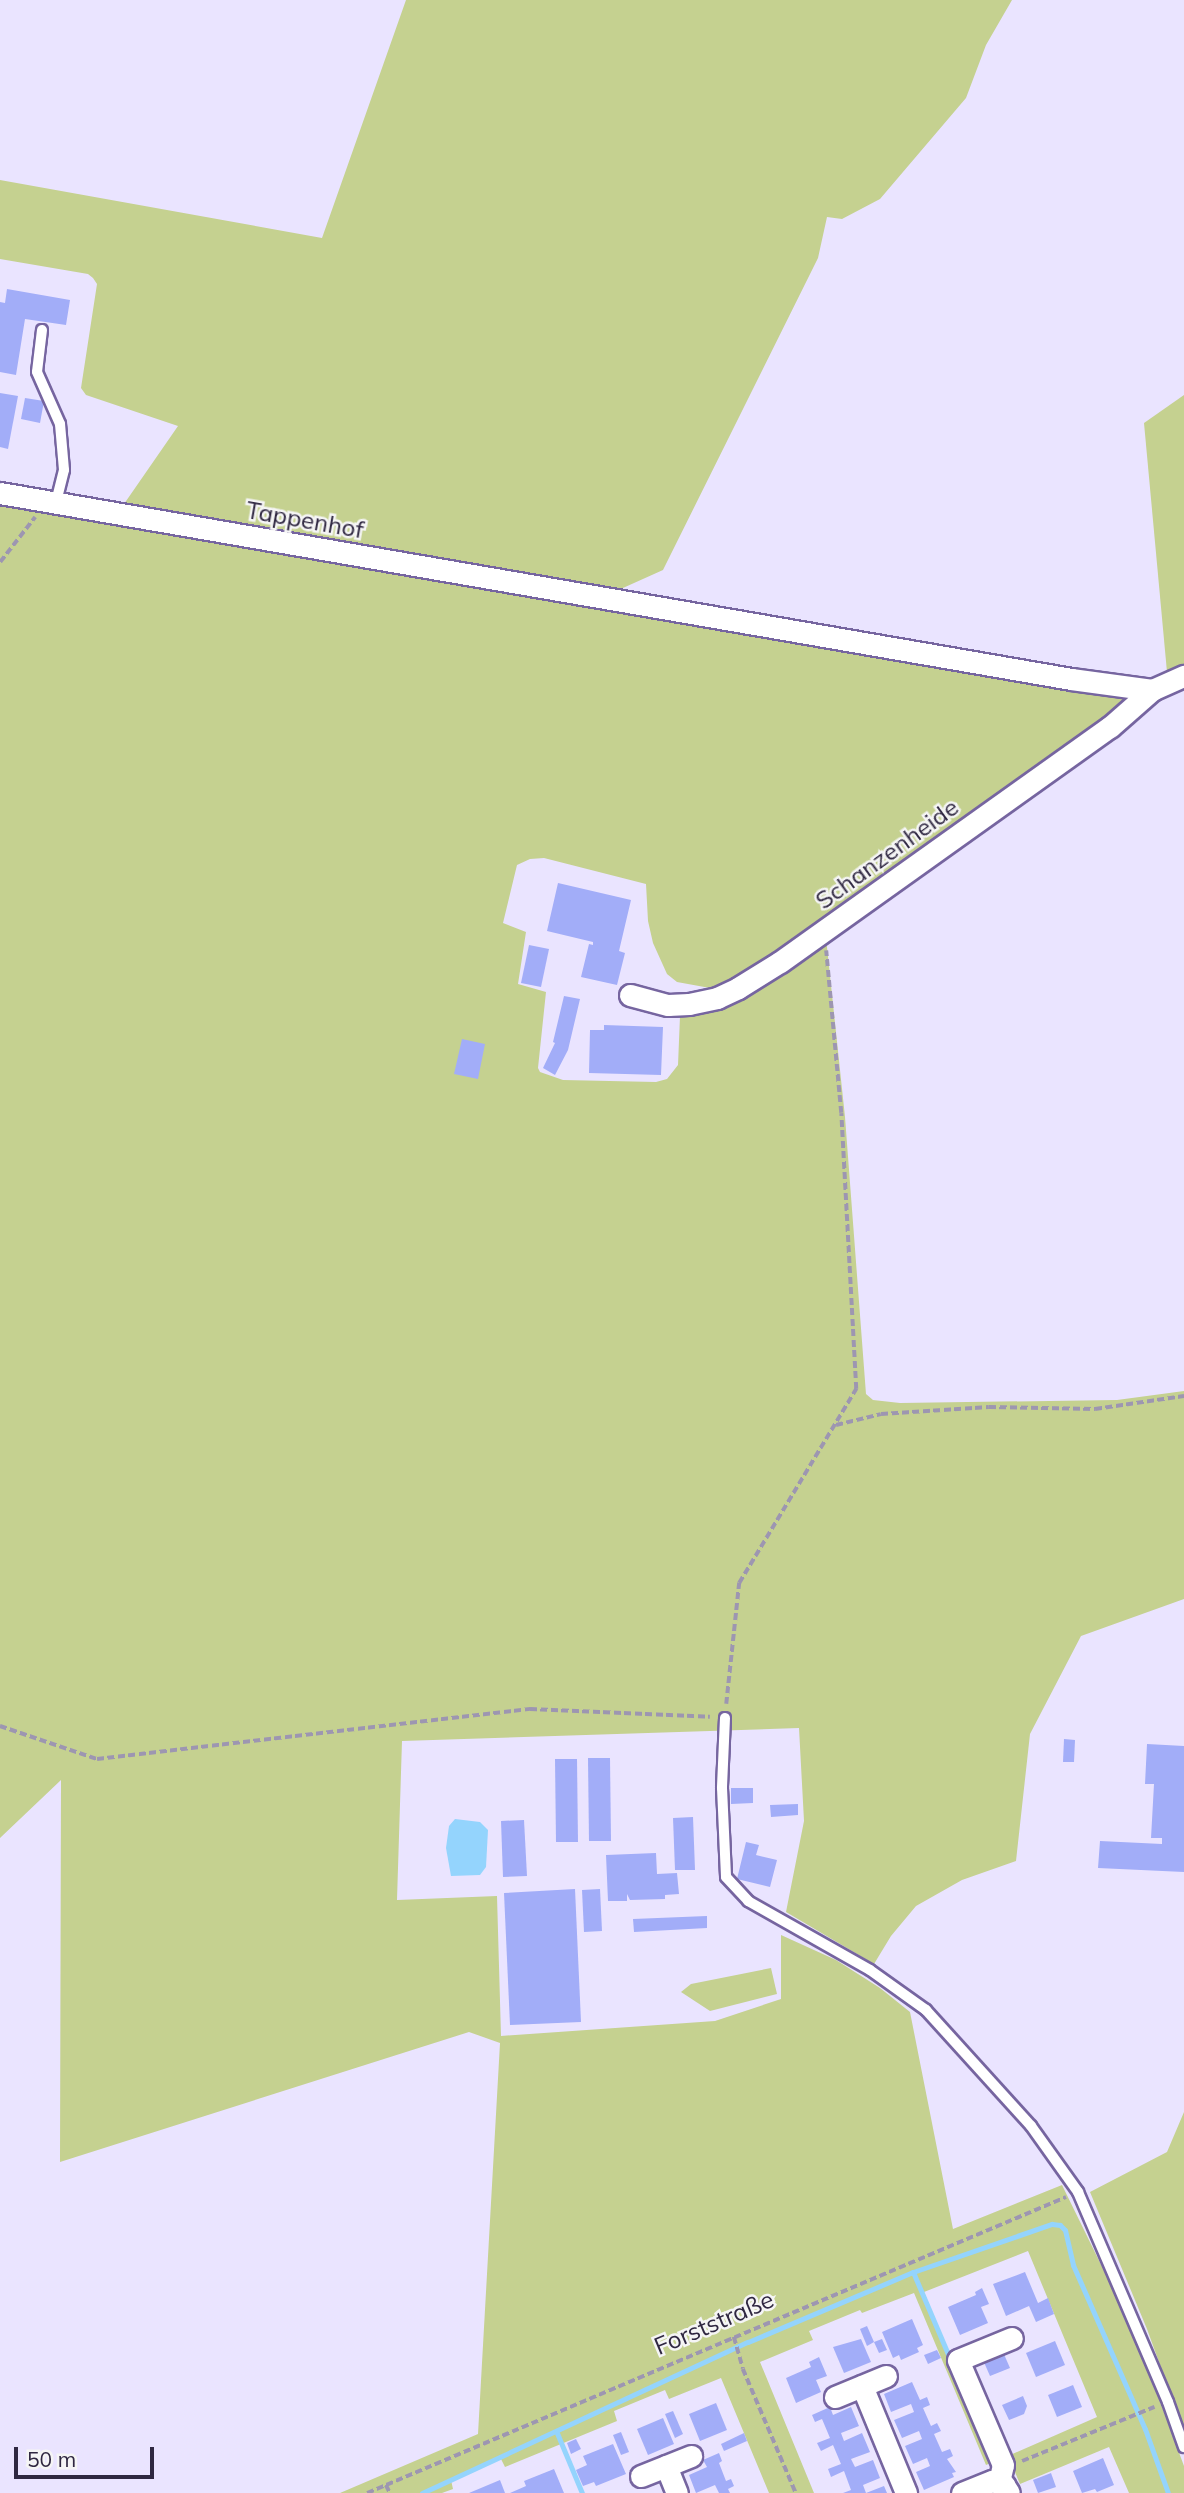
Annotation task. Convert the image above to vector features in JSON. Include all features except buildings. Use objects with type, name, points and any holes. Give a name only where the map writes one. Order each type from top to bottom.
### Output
[{"type":"street","name":"Tappenhof","points":[[0,493],[1072,680],[1152,690]]},
{"type":"street","name":"Schanzenheide","points":[[630,995],[667,1005],[718,998],[780,962],[824,931],[1110,727],[1152,690],[1184,676]]},
{"type":"street","points":[[962,2493],[986,2482],[1004,2480],[958,2360],[1012,2338]]},
{"type":"street","points":[[835,2396],[887,2375]]},
{"type":"street","points":[[862,2386],[906,2493]]},
{"type":"street","points":[[641,2476],[691,2456]]},
{"type":"street","points":[[666,2466],[677,2493]]},
{"type":"lane","points":[[42,330],[37,372],[60,424],[64,470],[52,502]]},
{"type":"lane","points":[[725,1718],[722,1788],[726,1877],[748,1901],[870,1970],[926,2010],[1031,2126],[1078,2192],[1184,2447]]},
{"type":"path","points":[[0,562],[52,502]]},
{"type":"path","points":[[0,1726],[97,1759],[530,1709],[725,1718],[739,1583],[856,1389],[841,1113],[824,931]]},
{"type":"path","points":[[834,1426],[881,1414],[989,1407],[1105,1408],[1184,1396]]},
{"type":"path","name":"Forststraße","points":[[367,2493],[1078,2192]]},
{"type":"path","points":[[734,2337],[743,2369],[796,2493]]},
{"type":"path","points":[[1004,2480],[1013,2464],[1149,2408]]},
{"type":"path","points":[[386,2485],[390,2493]]},
{"type":"green space","points":[[406,0],[1012,0],[986,45],[966,98],[880,199],[842,219],[827,217],[818,258],[663,570],[614,592],[124,504],[178,426],[86,395],[81,388],[97,284],[93,278],[88,274],[0,259],[0,180],[322,238]]},
{"type":"green space","points":[[1184,395],[1184,665],[1167,672],[1144,423]]},
{"type":"green space","points":[[0,505],[52,510],[589,608],[1122,695],[1122,709],[743,977],[710,988],[677,982],[667,974],[653,943],[648,921],[646,884],[544,858],[530,859],[517,865],[503,923],[526,932],[518,984],[546,992],[538,1068],[540,1072],[563,1080],[656,1082],[667,1079],[678,1065],[680,1016],[712,1009],[826,938],[845,1117],[866,1394],[873,1400],[900,1403],[1117,1400],[1184,1391],[1184,1599],[1081,1636],[1030,1734],[1016,1861],[962,1880],[916,1906],[891,1936],[874,1964],[786,1912],[804,1821],[799,1728],[402,1741],[397,1900],[497,1896],[501,2036],[715,2021],[781,1999],[781,1935],[836,1960],[880,1988],[910,2012],[953,2229],[1062,2185],[1134,2332],[1184,2466],[1184,2493],[1129,2493],[1109,2447],[1020,2484],[1008,2456],[1097,2417],[1028,2251],[924,2292],[993,2462],[986,2465],[914,2293],[862,2313],[860,2310],[809,2331],[813,2340],[760,2362],[814,2493],[769,2493],[721,2378],[669,2399],[665,2390],[614,2411],[617,2421],[505,2467],[501,2459],[451,2480],[453,2489],[442,2493],[340,2493],[478,2434],[500,2043],[469,2032],[60,2162],[61,1780],[0,1838]]},
{"type":"green space","points":[[771,1968],[777,1994],[710,2011],[681,1992],[691,1984]]},
{"type":"green space","points":[[1184,2112],[1184,2431],[1147,2329],[1090,2192],[1167,2152]]},
{"type":"water","points":[[455,1819],[480,1822],[488,1830],[486,1867],[480,1875],[451,1876],[446,1848],[449,1826]]},
{"type":"waterway","points":[[422,2493],[748,2342],[913,2272],[1052,2224],[1060,2225],[1065,2230],[1073,2265],[1145,2429],[1168,2493]]},
{"type":"waterway","points":[[913,2272],[951,2361]]},
{"type":"waterway","points":[[557,2433],[582,2493]]}]
